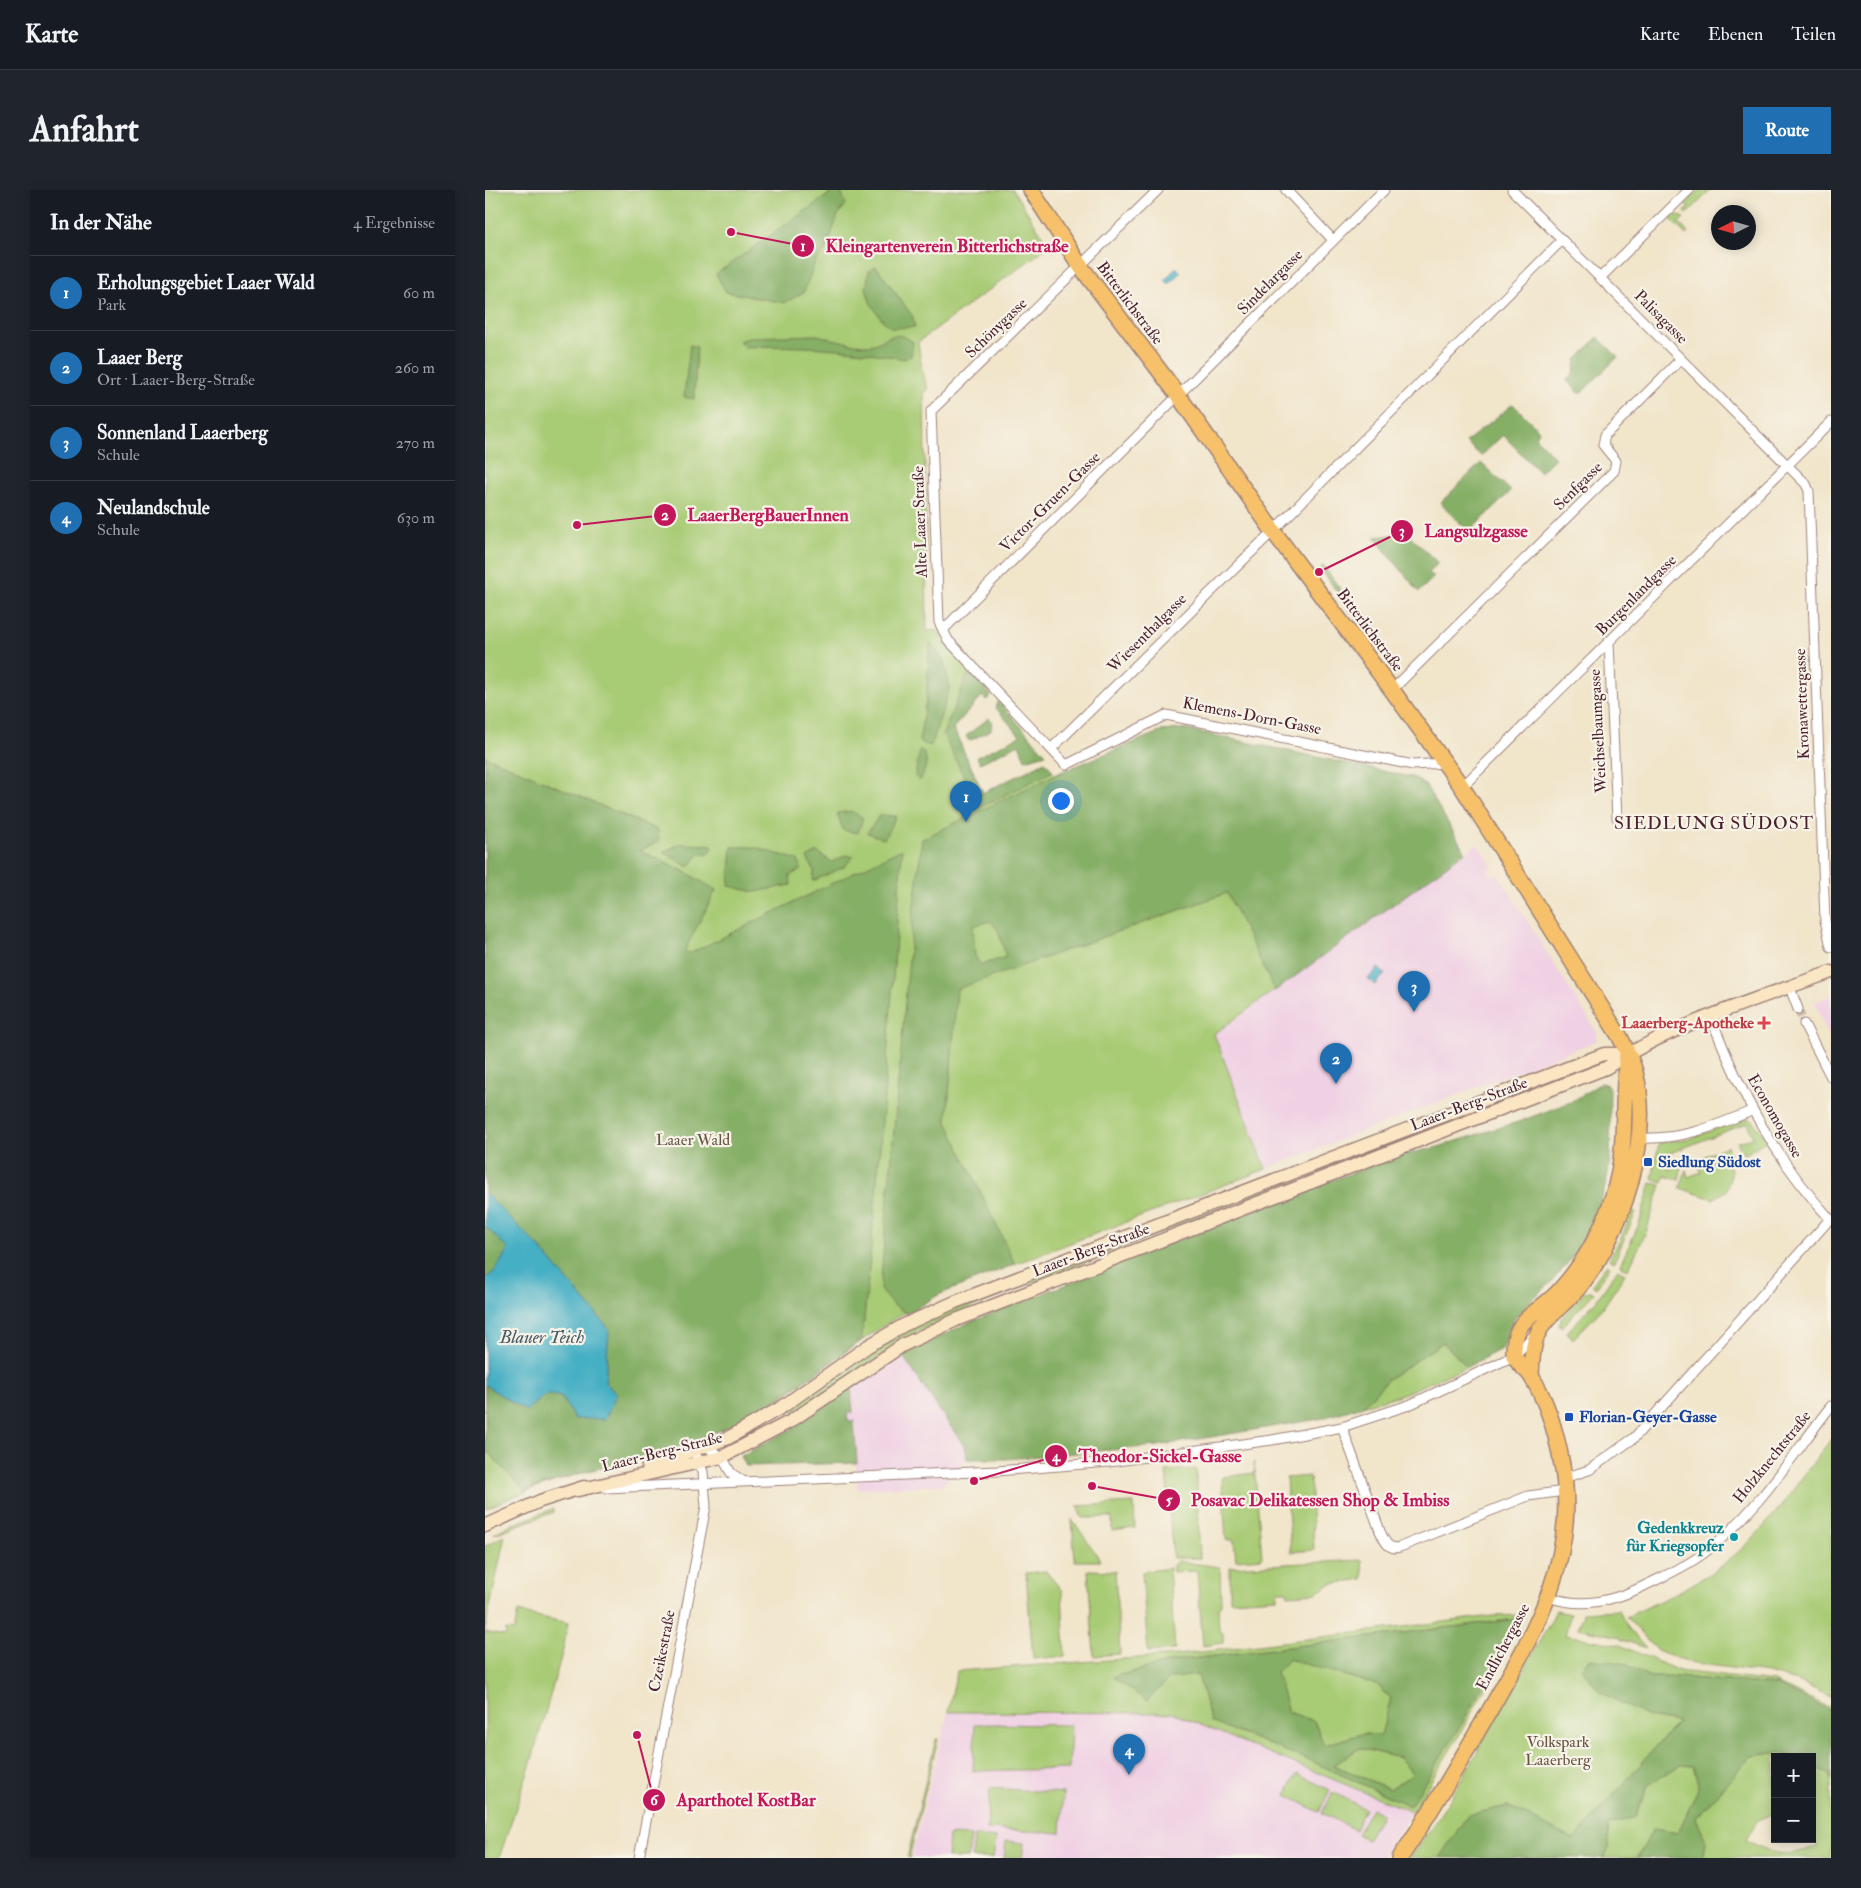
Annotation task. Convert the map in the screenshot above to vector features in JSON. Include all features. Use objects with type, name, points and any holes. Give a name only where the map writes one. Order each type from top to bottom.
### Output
[{"type":"main road","name":"Bitterlichstraße","points":[[1031,190],[1081,267],[1178,395],[1269,534],[1393,690],[1462,787],[1615,1026],[1635,1072],[1638,1094],[1639,1138],[1635,1162],[1619,1216],[1608,1241],[1581,1286],[1539,1330]]},
{"type":"main road","name":"Laaer-Berg-Straße","points":[[485,1526],[541,1501],[578,1490],[697,1457],[723,1457],[791,1421],[875,1364],[935,1330],[1601,1070],[1627,1054],[1711,1017],[1831,972]]},
{"type":"main road","name":"Laaer-Berg-Straße","points":[[697,1457],[707,1447],[782,1407],[875,1342],[904,1325],[955,1302],[1604,1054],[1627,1054]]},
{"type":"main road","points":[[1514,1356],[1514,1337],[1525,1318],[1557,1293],[1571,1278],[1596,1239],[1605,1217],[1614,1191],[1622,1150],[1623,1097],[1627,1054]]},
{"type":"main road","name":"Endlichergasse","points":[[1531,1375],[1533,1351],[1539,1330]]},
{"type":"main road","name":"Endlichergasse","points":[[1400,1858],[1446,1786],[1533,1634],[1549,1597],[1563,1538],[1565,1484],[1551,1423],[1531,1375],[1514,1356]]},
{"type":"street","name":"Schönygasse","points":[[931,411],[1158,190]]},
{"type":"street","points":[[1286,190],[1333,240]]},
{"type":"street","name":"Sindelargasse","points":[[1178,395],[1384,190]]},
{"type":"street","name":"Palisagasse","points":[[1512,190],[1601,277],[1787,467]]},
{"type":"street","points":[[1601,277],[1689,190]]},
{"type":"street","name":"Wiesenthalgasse","points":[[1051,749],[1269,534],[1562,240]]},
{"type":"street","name":"Senfgasse","points":[[1393,690],[1614,471],[1616,461],[1603,445],[1605,435],[1681,359]]},
{"type":"street","name":"Victor-Gruen-Gasse","points":[[943,630],[1178,395]]},
{"type":"street","name":"Alte Laaer Straße","points":[[931,411],[939,622],[943,630]]},
{"type":"street","name":"Burgenlandgasse","points":[[1462,787],[1609,644],[1831,422]]},
{"type":"street","name":"Kronawettergasse","points":[[1787,467],[1806,484],[1809,491],[1825,920],[1831,947]]},
{"type":"street","name":"Klemens-Dorn-Gasse","points":[[943,630],[948,640],[1066,765],[1166,715],[1413,765],[1444,763]]},
{"type":"street","name":"Weichselbaumgasse","points":[[1609,644],[1617,818]]},
{"type":"street","points":[[1790,988],[1798,1009]]},
{"type":"street","name":"Economogasse","points":[[1711,1017],[1728,1062],[1751,1111],[1794,1177],[1831,1219]]},
{"type":"street","points":[[1804,1024],[1831,1077]]},
{"type":"street","points":[[1639,1138],[1679,1137],[1694,1134],[1751,1111]]},
{"type":"street","points":[[1342,1427],[1380,1530],[1386,1544],[1392,1548],[1400,1547],[1528,1496],[1565,1484],[1589,1470],[1634,1438],[1831,1219]]},
{"type":"street","points":[[578,1490],[743,1481],[997,1471],[1109,1462],[1246,1444],[1342,1427],[1409,1405],[1514,1356],[1539,1330]]},
{"type":"street","name":"Holzknechtstraße","points":[[1549,1597],[1566,1603],[1579,1604],[1614,1599],[1674,1572],[1703,1554],[1740,1520],[1831,1406]]},
{"type":"street","points":[[707,1447],[723,1457],[731,1472],[743,1481]]},
{"type":"street","name":"Czeikestraße","points":[[639,1858],[703,1526],[705,1483],[697,1457]]},
{"type":"shaded area","points":[[1477,844],[1493,866],[1488,869],[1493,877],[1498,874],[1597,1033],[1596,1041],[1266,1169],[1214,1034]]},
{"type":"shaded area","points":[[1831,993],[1831,1043],[1815,1002],[1828,997],[1828,994]]},
{"type":"shaded area","points":[[902,1355],[966,1449],[967,1459],[942,1485],[857,1489],[854,1421],[848,1422],[847,1413],[853,1412],[851,1388]]},
{"type":"shaded area","points":[[948,1712],[1172,1713],[1412,1812],[1382,1858],[911,1858]]},
{"type":"green space","points":[[485,190],[1013,190],[1049,246],[918,342],[922,370],[928,390],[924,391],[927,631],[937,630],[947,645],[991,696],[986,700],[982,696],[953,728],[983,793],[1045,762],[1054,775],[1162,731],[1184,729],[1415,778],[1426,786],[1465,852],[1214,1034],[1266,1169],[990,1273],[942,1293],[876,1331],[805,1382],[756,1413],[712,1434],[675,1447],[556,1481],[487,1508],[485,1385],[526,1411],[609,1329],[485,1193]]},
{"type":"green space","points":[[835,190],[840,190],[846,204],[838,215],[826,250],[815,262],[804,292],[785,303],[726,292],[716,274]]},
{"type":"green space","points":[[1699,190],[1711,190],[1687,214],[1685,212],[1689,207],[1685,205]]},
{"type":"green space","points":[[1675,214],[1684,218],[1679,223],[1688,233],[1686,235],[1670,219]]},
{"type":"green space","points":[[876,266],[913,317],[915,327],[892,328],[882,320],[870,302],[866,288],[869,271]]},
{"type":"green space","points":[[817,335],[863,345],[874,344],[894,336],[905,337],[913,342],[911,356],[904,359],[865,352],[825,348],[745,347],[739,341],[752,337]]},
{"type":"green space","points":[[1598,337],[1618,357],[1580,394],[1566,380],[1574,372],[1576,360]]},
{"type":"green space","points":[[690,345],[697,347],[694,399],[684,397]]},
{"type":"green space","points":[[1513,404],[1539,430],[1536,438],[1555,458],[1540,473],[1503,435],[1481,456],[1466,442]]},
{"type":"green space","points":[[1481,463],[1511,491],[1469,532],[1440,503]]},
{"type":"green space","points":[[1407,533],[1438,563],[1429,573],[1434,577],[1419,592],[1374,537]]},
{"type":"green space","points":[[1323,565],[1398,670],[1395,672],[1320,568]]},
{"type":"green space","points":[[930,643],[943,659],[950,687],[931,746],[919,742],[926,699]]},
{"type":"green space","points":[[969,671],[991,696],[986,700],[982,696],[953,728],[983,793],[1045,762],[1053,771],[979,808],[943,734]]},
{"type":"green space","points":[[998,701],[1046,754],[1025,760],[1019,744],[980,763],[977,757],[1020,736],[996,708]]},
{"type":"green space","points":[[989,718],[992,721],[991,730],[969,741],[966,736]]},
{"type":"green space","points":[[1184,729],[1415,778],[1426,786],[1465,852],[1275,991],[1227,893],[957,989],[947,1122],[1015,1264],[938,1295],[907,1314],[892,1304],[880,1290],[913,912],[922,839],[1054,775],[1162,731]],"holes":[[[991,921],[998,930],[1006,957],[981,965],[975,956],[973,926]]]},
{"type":"green space","points":[[920,749],[926,760],[920,781],[915,776]]},
{"type":"green space","name":"Laaer Wald","points":[[485,756],[658,830],[659,841],[640,851],[684,871],[716,890],[684,952],[691,953],[902,849],[874,1217],[862,1339],[776,1400],[732,1425],[683,1446],[581,1473],[525,1491],[485,1449],[485,1385],[526,1411],[546,1394],[561,1397],[605,1383],[609,1329],[538,1246],[485,1193]]},
{"type":"green space","points":[[851,811],[863,818],[858,833],[843,830],[837,813]]},
{"type":"green space","points":[[880,815],[896,816],[884,839],[867,833]]},
{"type":"green space","points":[[680,844],[713,845],[710,853],[699,854],[689,867],[663,852]]},
{"type":"green space","points":[[732,847],[754,847],[798,860],[801,870],[790,875],[791,885],[755,892],[729,886]]},
{"type":"green space","points":[[817,852],[832,862],[846,855],[853,857],[844,867],[813,881],[814,870],[807,858]]},
{"type":"green space","points":[[1554,1078],[1556,1079],[1489,1108],[1251,1197],[951,1315],[915,1333],[794,1411],[799,1403],[871,1355],[907,1332],[946,1312]]},
{"type":"green space","points":[[1601,1083],[1607,1085],[1610,1089],[1610,1157],[1605,1186],[1592,1224],[1559,1274],[1516,1317],[1511,1325],[1503,1348],[1467,1367],[1443,1342],[1388,1379],[1363,1406],[1319,1419],[1157,1446],[1006,1459],[967,1459],[966,1449],[902,1355],[968,1323],[1311,1188],[1402,1155],[1438,1147],[1521,1121],[1573,1101]]},
{"type":"green space","points":[[1745,1118],[1752,1120],[1767,1140],[1744,1155],[1737,1142],[1753,1138],[1747,1123],[1665,1155],[1670,1170],[1682,1165],[1679,1180],[1665,1176],[1663,1182],[1652,1179],[1659,1143],[1692,1138]]},
{"type":"green space","points":[[1727,1146],[1731,1160],[1727,1162],[1732,1172],[1726,1191],[1713,1199],[1680,1188],[1686,1170],[1688,1177],[1701,1172],[1695,1158],[1699,1159]]},
{"type":"green space","points":[[1651,1183],[1661,1185],[1646,1232],[1628,1270],[1620,1265],[1639,1224]]},
{"type":"green space","points":[[1631,1211],[1636,1212],[1614,1262],[1609,1259],[1622,1236]]},
{"type":"green space","points":[[485,1226],[508,1249],[495,1271],[485,1279]]},
{"type":"green space","points":[[1607,1264],[1610,1266],[1596,1288],[1592,1285]]},
{"type":"green space","points":[[1618,1269],[1625,1274],[1602,1309],[1573,1339],[1567,1332],[1596,1301]]},
{"type":"green space","points":[[1591,1291],[1594,1293],[1562,1327],[1559,1326],[1561,1319],[1585,1292]]},
{"type":"green space","points":[[1443,1342],[1467,1367],[1400,1395],[1363,1406],[1388,1379]]},
{"type":"green space","points":[[851,1388],[853,1412],[847,1413],[848,1421],[854,1421],[857,1463],[746,1466],[741,1456],[795,1427]]},
{"type":"green space","points":[[1831,1439],[1831,1697],[1797,1681],[1768,1673],[1694,1663],[1657,1650],[1626,1617],[1669,1597],[1697,1581],[1736,1554],[1774,1514]]},
{"type":"green space","points":[[1196,1469],[1200,1558],[1173,1558],[1166,1471]]},
{"type":"green space","points":[[1255,1473],[1262,1558],[1236,1560],[1234,1540],[1226,1540],[1222,1477]]},
{"type":"green space","points":[[1310,1476],[1314,1550],[1291,1552],[1286,1478]]},
{"type":"green space","points":[[1134,1503],[1135,1528],[1112,1531],[1112,1517],[1082,1518],[1077,1506]]},
{"type":"green space","points":[[553,1509],[554,1512],[494,1534],[508,1526]]},
{"type":"green space","points":[[1072,1519],[1101,1561],[1075,1561]]},
{"type":"green space","points":[[505,1535],[485,1631],[485,1546]]},
{"type":"green space","points":[[1362,1560],[1363,1579],[1330,1584],[1316,1593],[1288,1595],[1287,1591],[1277,1591],[1277,1598],[1230,1601],[1230,1567]]},
{"type":"green space","points":[[1177,1561],[1220,1567],[1221,1604],[1218,1608],[1219,1631],[1223,1632],[1223,1643],[1203,1646],[1197,1571],[1173,1572],[1173,1565]]},
{"type":"green space","points":[[1169,1568],[1175,1650],[1148,1652],[1142,1572]]},
{"type":"green space","points":[[1088,1570],[1115,1571],[1120,1654],[1094,1656]]},
{"type":"green space","points":[[1046,1571],[1062,1591],[1065,1656],[1033,1659],[1026,1573]]},
{"type":"green space","name":"Volkspark Laaerberg","points":[[1556,1610],[1571,1613],[1565,1635],[1620,1645],[1679,1671],[1774,1682],[1831,1708],[1831,1711],[1777,1685],[1679,1677],[1650,1677],[1623,1663],[1648,1717],[1678,1722],[1574,1840],[1507,1806],[1468,1815],[1439,1858],[1411,1858],[1451,1798]]},
{"type":"green space","points":[[1618,1610],[1629,1629],[1646,1648],[1620,1639],[1620,1637],[1578,1628],[1584,1612]]},
{"type":"green space","points":[[518,1612],[568,1623],[563,1650],[531,1763],[499,1858],[485,1858],[485,1632],[505,1636],[506,1630],[514,1631]]},
{"type":"green space","points":[[1524,1615],[1461,1732],[1412,1812],[1172,1713],[948,1712],[957,1671],[1178,1655],[1492,1616]],"holes":[[[1517,1619],[1410,1806],[1309,1760],[1211,1722],[1198,1675],[1170,1678],[1113,1677],[1174,1661]]]},
{"type":"green space","points":[[1518,1619],[1461,1725],[1410,1806],[1309,1760],[1211,1722],[1198,1675],[1170,1678],[1147,1701],[1113,1677],[1174,1661]],"holes":[[[1289,1659],[1377,1685],[1391,1698],[1381,1735],[1362,1734],[1324,1745],[1314,1721],[1288,1712],[1276,1672]],[[1360,1748],[1400,1758],[1413,1774],[1390,1789],[1333,1765]]]},
{"type":"green space","points":[[1289,1659],[1377,1685],[1391,1698],[1381,1735],[1361,1734],[1324,1745],[1314,1721],[1288,1712],[1276,1672]]},
{"type":"green space","points":[[1589,1659],[1623,1663],[1650,1677],[1679,1677],[1777,1685],[1831,1711],[1831,1779],[1828,1773],[1816,1768],[1816,1753],[1780,1752],[1751,1756],[1696,1818],[1706,1842],[1703,1858],[1638,1858],[1653,1829],[1678,1833],[1699,1787],[1693,1766],[1680,1765],[1648,1785],[1635,1817],[1608,1825],[1609,1847],[1604,1858],[1439,1858],[1468,1815],[1508,1806],[1574,1840],[1678,1722],[1648,1717],[1600,1692],[1581,1668]]},
{"type":"green space","points":[[975,1724],[1071,1725],[1069,1769],[973,1771]]},
{"type":"green space","points":[[936,1739],[938,1739],[909,1858],[907,1858]]},
{"type":"green space","points":[[1360,1748],[1400,1758],[1413,1774],[1390,1789],[1333,1765]]},
{"type":"green space","points":[[1771,1753],[1771,1814],[1757,1821],[1746,1840],[1773,1852],[1780,1853],[1796,1852],[1817,1847],[1816,1768],[1828,1773],[1831,1779],[1831,1858],[1703,1858],[1706,1842],[1696,1818],[1751,1756]]},
{"type":"green space","points":[[1680,1765],[1693,1766],[1699,1787],[1678,1833],[1653,1829],[1638,1858],[1604,1858],[1609,1847],[1608,1825],[1635,1817],[1648,1785]]},
{"type":"green space","points":[[1297,1774],[1330,1790],[1319,1812],[1286,1795]]},
{"type":"green space","points":[[990,1788],[1063,1793],[1061,1833],[987,1829]]},
{"type":"green space","points":[[1333,1792],[1365,1809],[1355,1830],[1322,1813]]},
{"type":"green space","points":[[1372,1808],[1382,1814],[1367,1840],[1357,1834]]},
{"type":"green space","points":[[949,1835],[971,1836],[968,1858],[947,1858]]},
{"type":"green space","points":[[974,1836],[996,1838],[993,1858],[972,1858]]},
{"type":"green space","points":[[1006,1841],[1024,1843],[1022,1858],[1004,1858]]},
{"type":"water","points":[[1176,267],[1181,272],[1169,284],[1165,280]]},
{"type":"water","points":[[1378,968],[1385,974],[1375,985],[1368,979]]},
{"type":"water","name":"Blauer Teich","points":[[485,1193],[538,1246],[609,1329],[605,1383],[617,1393],[605,1419],[575,1419],[561,1397],[546,1394],[526,1411],[485,1385],[485,1279],[495,1271],[508,1249],[485,1226]]},
{"type":"tunnel","points":[[1798,1009],[1804,1024]]},
{"type":"place","name":"Kleingartenverein Bitterlichstraße","points":[[731,232]]},
{"type":"place","name":"LaaerBergBauerInnen","points":[[577,525]]},
{"type":"place","name":"Langsulzgasse","points":[[1319,572]]},
{"type":"place","name":"Erholungsgebiet Laaer Wald","points":[[966,822]]},
{"type":"place","name":"Sonnenland Laaerberg","points":[[1414,1012]]},
{"type":"place","name":"Laaerberg-Apotheke","points":[[1764,1023]]},
{"type":"place","name":"Laaer Berg","points":[[1336,1084]]},
{"type":"place","name":"Siedlung Südost","points":[[1648,1162]]},
{"type":"place","name":"Florian-Geyer-Gasse","points":[[1569,1417]]},
{"type":"place","name":"Theodor-Sickel-Gasse","points":[[974,1481]]},
{"type":"place","name":"Posavac Delikatessen Shop & Imbiss","points":[[1092,1486]]},
{"type":"place","name":"Gedenkkreuz für Kriegsopfer","points":[[1734,1537]]},
{"type":"place","name":"Aparthotel KostBar","points":[[637,1735]]},
{"type":"place","name":"Neulandschule","points":[[1129,1775]]},
{"type":"district","name":"SIEDLUNG SÜDOST","points":[[1714,823]]}]
